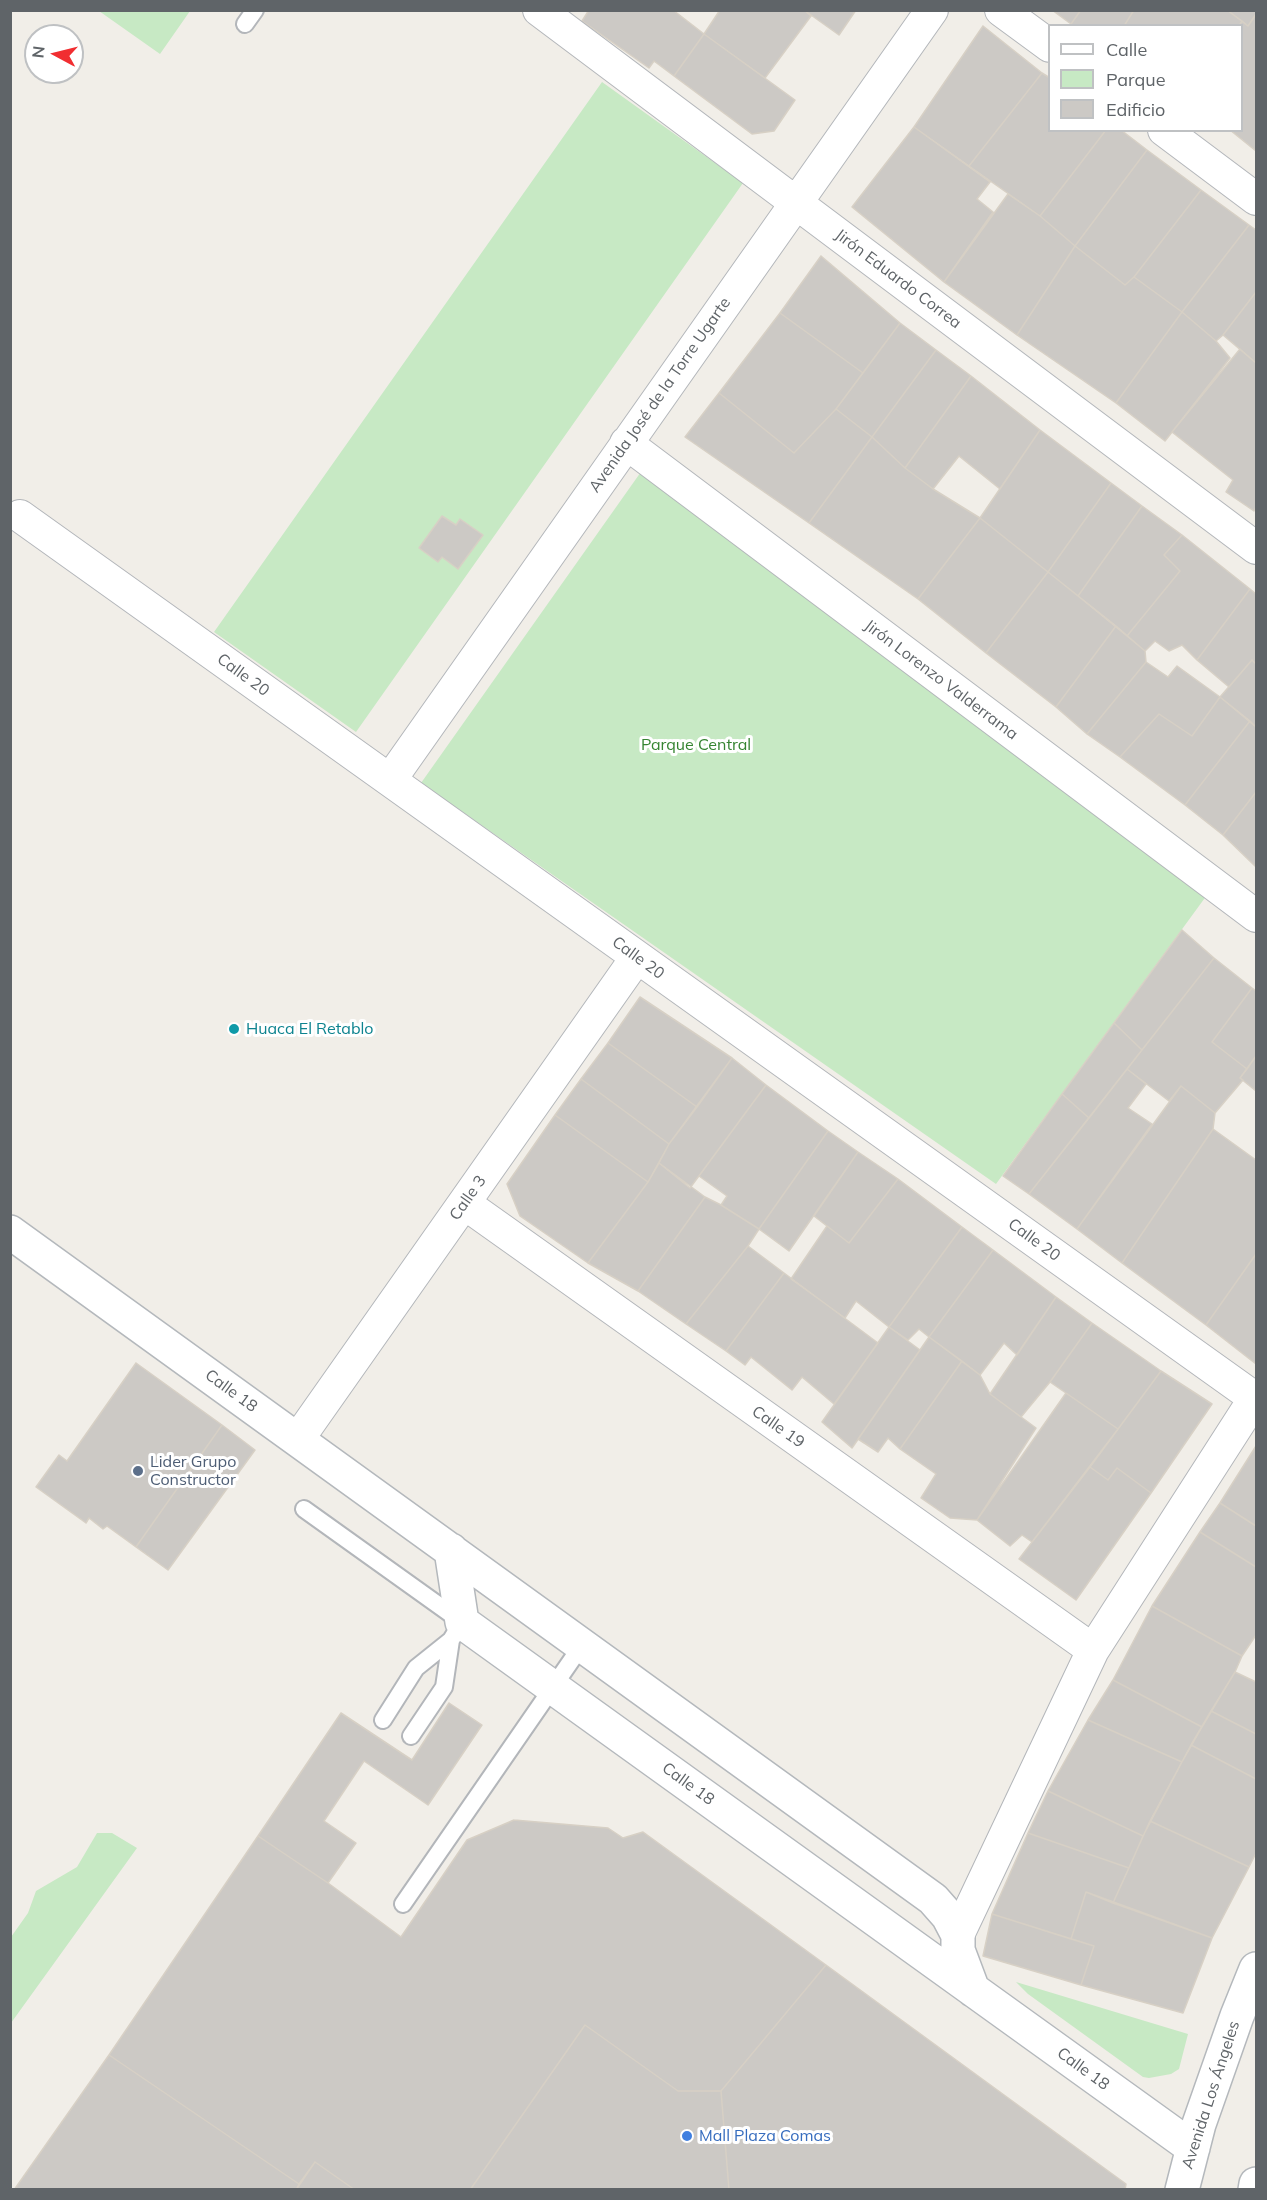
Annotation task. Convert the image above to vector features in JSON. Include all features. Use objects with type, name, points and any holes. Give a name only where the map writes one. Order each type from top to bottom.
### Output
[{"type":"street","name":"Avenida José de la Torre Ugarte","points":[[390,780],[932,10]]},
{"type":"street","points":[[1001,10],[1048,45]]},
{"type":"street","name":"Jirón Eduardo Correa","points":[[554,15],[796,202],[1257,548]]},
{"type":"street","points":[[1167,132],[1257,199]]},
{"type":"street","name":"Jirón Lorenzo Valderrama","points":[[626,443],[1257,916]]},
{"type":"street","name":"Calle 20","points":[[15,522],[390,780],[1256,1399]]},
{"type":"street","name":"Calle 3","points":[[298,1439],[637,957]]},
{"type":"street","name":"Calle 19","points":[[464,1203],[1093,1650]]},
{"type":"street","name":"Calle 18","points":[[10,1232],[933,1899],[948,1916],[958,1935],[958,1950],[973,1990]]},
{"type":"street","points":[[958,1935],[1093,1650],[1256,1399]]},
{"type":"street","points":[[451,1550],[457,1631]]},
{"type":"street","name":"Calle 18","points":[[457,1631],[554,1687],[1192,2148]]},
{"type":"street","name":"Avenida Los Ángeles","points":[[1182,2190],[1192,2148],[1237,2016],[1257,1969]]},
{"type":"street","points":[[1255,2190],[1257,2184]]},
{"type":"lane","points":[[304,1509],[457,1631]]},
{"type":"lane","points":[[383,1719],[416,1668],[457,1631]]},
{"type":"lane","points":[[411,1736],[444,1687],[457,1631]]},
{"type":"lane","points":[[404,1904],[582,1645]]},
{"type":"green space","points":[[99,11],[190,11],[160,54]]},
{"type":"green space","points":[[602,82],[743,183],[356,732],[214,632]]},
{"type":"green space","name":"Parque Central","points":[[643,469],[1207,895],[996,1184],[421,783]]},
{"type":"green space","points":[[97,1833],[112,1833],[137,1848],[11,2023],[11,1937],[28,1913],[36,1891],[77,1867]]},
{"type":"green space","points":[[1016,1982],[1188,2034],[1179,2069],[1171,2074],[1143,2077],[1028,1994]]},
{"type":"building","points":[[589,10],[673,10],[704,34],[674,76],[654,61],[649,68],[582,21]]},
{"type":"building","points":[[720,10],[804,10],[811,16],[765,78],[704,34]]},
{"type":"building","points":[[804,10],[856,10],[839,35]]},
{"type":"building","points":[[1052,10],[1081,10],[1071,24]]},
{"type":"building","points":[[1081,10],[1134,10],[1125,24],[1071,24]]},
{"type":"building","points":[[1134,10],[1227,10],[1242,21],[1240,24],[1125,24]]},
{"type":"building","points":[[1227,10],[1256,10],[1256,14],[1248,26]]},
{"type":"building","points":[[1255,16],[1256,151],[1232,132],[1243,132],[1243,24],[1240,24],[1242,21],[1248,26]]},
{"type":"building","points":[[983,26],[1042,73],[969,166],[914,127]]},
{"type":"building","points":[[704,34],[795,100],[774,131],[752,134],[674,76]]},
{"type":"building","points":[[1042,73],[1048,77],[1048,132],[1104,132],[1040,216],[969,166]]},
{"type":"building","points":[[914,127],[990,182],[977,199],[993,212],[944,282],[852,207]]},
{"type":"building","points":[[1104,132],[1124,132],[1147,150],[1075,246],[1040,216]]},
{"type":"building","points":[[1147,150],[1201,190],[1134,277],[1125,285],[1075,246]]},
{"type":"building","points":[[1201,190],[1249,225],[1182,312],[1134,277]]},
{"type":"building","points":[[1008,194],[1040,216],[1075,246],[1017,335],[944,282]]},
{"type":"building","points":[[1249,225],[1256,230],[1256,292],[1216,341],[1182,312]]},
{"type":"building","points":[[1075,246],[1125,285],[1134,277],[1182,312],[1116,403],[1017,335]]},
{"type":"building","points":[[821,256],[900,323],[863,373],[780,313]]},
{"type":"building","points":[[1256,292],[1256,363],[1223,335]]},
{"type":"building","points":[[1182,312],[1216,341],[1230,358],[1165,441],[1116,403]]},
{"type":"building","points":[[780,313],[863,373],[836,409],[794,453],[719,393]]},
{"type":"building","points":[[900,323],[936,350],[872,437],[836,409]]},
{"type":"building","points":[[1240,349],[1256,363],[1256,507],[1254,511],[1226,492],[1233,480],[1172,432]]},
{"type":"building","points":[[936,350],[971,376],[905,468],[872,437]]},
{"type":"building","points":[[971,376],[1040,430],[1000,489],[959,456],[933,489],[905,468]]},
{"type":"building","points":[[719,393],[794,453],[836,409],[872,437],[809,523],[685,437]]},
{"type":"building","points":[[1040,430],[1111,483],[1048,572],[980,518]]},
{"type":"building","points":[[872,437],[905,468],[933,489],[980,518],[918,599],[809,523]]},
{"type":"building","points":[[1111,483],[1142,506],[1078,596],[1048,572]]},
{"type":"building","points":[[1142,506],[1182,535],[1164,555],[1180,571],[1127,636],[1078,596]]},
{"type":"building","points":[[442,516],[456,525],[460,519],[483,535],[458,569],[442,557],[438,562],[419,548]]},
{"type":"building","points":[[980,518],[1048,572],[986,653],[918,599]]},
{"type":"building","points":[[1182,535],[1250,589],[1197,660],[1182,645],[1169,651],[1155,641],[1145,651],[1127,636],[1180,571],[1164,555]]},
{"type":"building","points":[[1048,572],[1116,626],[1056,707],[986,653]]},
{"type":"building","points":[[1250,589],[1256,594],[1256,664],[1252,660],[1229,687],[1197,660]]},
{"type":"building","points":[[1116,626],[1145,651],[1146,662],[1087,734],[1056,707]]},
{"type":"building","points":[[1252,660],[1256,664],[1256,727],[1220,697]]},
{"type":"building","points":[[1146,662],[1168,677],[1177,666],[1220,697],[1192,736],[1159,714],[1120,757],[1087,734]]},
{"type":"building","points":[[1220,697],[1250,721],[1185,805],[1120,757],[1159,714],[1192,736]]},
{"type":"building","points":[[1250,721],[1256,727],[1256,792],[1223,835],[1185,805]]},
{"type":"building","points":[[1256,792],[1256,864],[1255,866],[1223,835]]},
{"type":"building","points":[[1182,930],[1214,958],[1142,1050],[1114,1023]]},
{"type":"building","points":[[1214,958],[1252,988],[1212,1042],[1247,1069],[1240,1078],[1243,1080],[1215,1113],[1181,1086],[1169,1101],[1127,1069]]},
{"type":"building","points":[[1252,988],[1256,991],[1256,1056],[1247,1069],[1212,1042]]},
{"type":"building","points":[[640,997],[732,1058],[697,1107],[608,1043]]},
{"type":"building","points":[[1114,1023],[1142,1050],[1089,1118],[1062,1094]]},
{"type":"building","points":[[608,1043],[697,1107],[669,1144],[581,1079]]},
{"type":"building","points":[[1256,1056],[1256,1091],[1240,1078]]},
{"type":"building","points":[[732,1058],[766,1085],[690,1188],[659,1163],[669,1144]]},
{"type":"building","points":[[1127,1069],[1146,1084],[1128,1108],[1152,1124],[1077,1229],[1029,1194]]},
{"type":"building","points":[[581,1079],[669,1144],[648,1182],[555,1115]]},
{"type":"building","points":[[766,1085],[828,1131],[759,1229],[721,1205],[727,1196],[699,1176]]},
{"type":"building","points":[[1181,1086],[1215,1113],[1213,1129],[1122,1263],[1077,1229]]},
{"type":"building","points":[[1062,1094],[1089,1118],[1029,1194],[1003,1176]]},
{"type":"building","points":[[555,1115],[648,1182],[588,1263],[520,1216],[507,1184]]},
{"type":"building","points":[[1213,1129],[1256,1160],[1256,1254],[1206,1325],[1122,1263]]},
{"type":"building","points":[[828,1131],[858,1152],[789,1251],[759,1229]]},
{"type":"building","points":[[858,1152],[898,1179],[849,1243],[814,1216]]},
{"type":"building","points":[[659,1163],[705,1197],[638,1291],[588,1263],[648,1182]]},
{"type":"building","points":[[898,1179],[962,1227],[889,1327],[856,1301],[845,1318],[791,1279],[827,1226],[849,1243]]},
{"type":"building","points":[[705,1197],[759,1229],[686,1324],[638,1291]]},
{"type":"building","points":[[962,1227],[993,1250],[929,1337],[919,1329],[908,1340],[889,1327]]},
{"type":"building","points":[[748,1246],[784,1273],[726,1351],[686,1324]]},
{"type":"building","points":[[993,1250],[1056,1297],[1017,1355],[1004,1343],[980,1375],[929,1337]]},
{"type":"building","points":[[1256,1254],[1256,1364],[1206,1325]]},
{"type":"building","points":[[784,1273],[878,1343],[834,1404],[802,1377],[792,1390],[751,1357],[745,1365],[726,1351]]},
{"type":"building","points":[[1056,1297],[1092,1323],[1050,1382],[1021,1417],[990,1394]]},
{"type":"building","points":[[1092,1323],[1161,1371],[1118,1429],[1050,1382]]},
{"type":"building","points":[[889,1327],[920,1350],[852,1448],[822,1422]]},
{"type":"building","points":[[929,1337],[962,1361],[900,1449],[888,1438],[878,1452],[858,1439]]},
{"type":"building","points":[[962,1361],[980,1375],[990,1394],[1036,1428],[977,1520],[950,1518],[921,1498],[936,1474],[900,1449]]},
{"type":"building","points":[[136,1363],[222,1425],[136,1547],[107,1526],[103,1529],[89,1518],[86,1523],[36,1487],[59,1455],[67,1461]]},
{"type":"building","points":[[1161,1371],[1212,1404],[1151,1493],[1117,1468],[1108,1480],[1090,1467]]},
{"type":"building","points":[[1066,1393],[1118,1429],[1032,1542],[1022,1535],[1010,1546],[977,1520]]},
{"type":"building","points":[[222,1425],[255,1450],[168,1570],[136,1547]]},
{"type":"building","points":[[1256,1446],[1256,1526],[1220,1503]]},
{"type":"building","points":[[1090,1467],[1108,1480],[1117,1468],[1151,1493],[1076,1600],[1019,1559]]},
{"type":"building","points":[[1220,1503],[1256,1526],[1256,1567],[1200,1532]]},
{"type":"building","points":[[1200,1532],[1256,1567],[1256,1635],[1242,1656],[1152,1606]]},
{"type":"building","points":[[1152,1606],[1242,1656],[1202,1727],[1113,1680]]},
{"type":"building","points":[[1235,1672],[1256,1682],[1256,1734],[1211,1711]]},
{"type":"building","points":[[1113,1680],[1202,1727],[1182,1762],[1088,1720]]},
{"type":"building","points":[[449,1703],[482,1725],[428,1805],[364,1761],[324,1821],[356,1843],[328,1883],[258,1836],[341,1713],[412,1760]]},
{"type":"building","points":[[1211,1711],[1256,1734],[1256,1779],[1191,1745]]},
{"type":"building","points":[[1088,1720],[1182,1762],[1143,1836],[1048,1791]]},
{"type":"building","points":[[1191,1745],[1256,1779],[1256,1853],[1249,1867],[1150,1821]]},
{"type":"building","points":[[1048,1791],[1143,1836],[1129,1868],[1028,1833]]},
{"type":"building","points":[[514,1820],[608,1828],[623,1838],[643,1832],[826,1965],[721,2091],[678,2091],[585,2025],[470,2190],[355,2190],[315,2162],[299,2184],[109,2055],[258,1836],[328,1883],[401,1937],[467,1840]]},
{"type":"building","points":[[1150,1821],[1249,1867],[1212,1938],[1113,1903]]},
{"type":"building","points":[[1028,1833],[1129,1868],[1113,1903],[1086,1892],[1071,1939],[992,1914]]},
{"type":"building","points":[[1086,1892],[1212,1938],[1183,2013],[1081,1985],[1094,1946],[1071,1939]]},
{"type":"building","points":[[992,1914],[1094,1946],[1081,1985],[983,1956]]},
{"type":"building","points":[[826,1965],[1126,2184],[1125,2190],[729,2190],[721,2091]]},
{"type":"building","points":[[585,2025],[678,2091],[721,2091],[729,2190],[470,2190]]},
{"type":"building","points":[[109,2055],[299,2184],[296,2190],[14,2190]]},
{"type":"building","points":[[315,2162],[355,2190],[296,2190]]},
{"type":"place","name":"Huaca El Retablo","points":[[234,1029]]},
{"type":"place","name":"Lider Grupo Constructor","points":[[138,1471]]},
{"type":"place","name":"Mall Plaza Comas","points":[[687,2136]]}]
